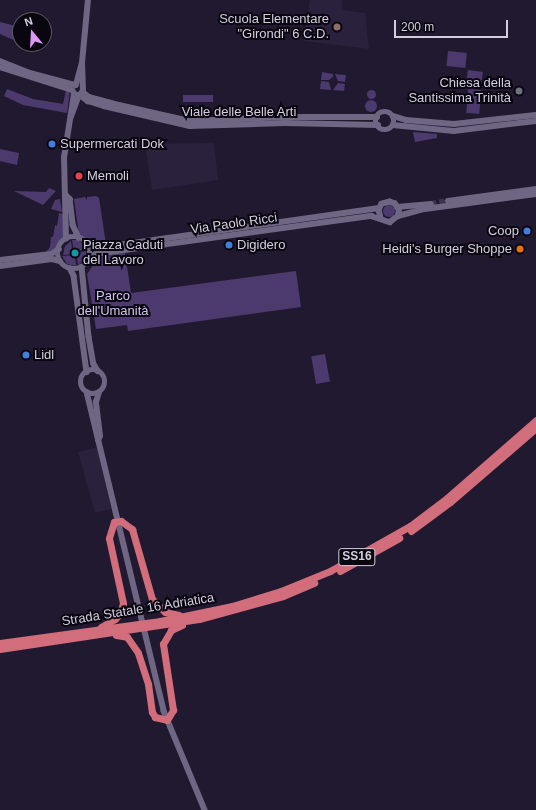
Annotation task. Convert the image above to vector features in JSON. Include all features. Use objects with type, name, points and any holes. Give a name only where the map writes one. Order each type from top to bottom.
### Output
[{"type":"highway","name":"Strada Statale 16 Adriatica","points":[[0,648],[98,635],[199,619],[283,596],[369,557],[450,502],[536,420]]},
{"type":"highway","name":"Strada Statale 16 Adriatica","points":[[0,643],[189,615],[232,606],[281,591],[361,555],[410,526],[536,428]]},
{"type":"highway","points":[[91,630],[115,619],[122,604],[109,538],[114,522],[126,522],[132,529],[148,590],[158,608],[169,614],[189,615]]},
{"type":"highway","points":[[98,635],[122,635],[130,640],[138,653],[146,675],[152,712],[155,717],[167,720],[173,710],[163,644],[171,630],[199,619]]},
{"type":"street","points":[[0,260],[51,254],[59,248],[66,239],[64,158],[82,66],[88,0]]},
{"type":"street","name":"Viale delle Belle Arti","points":[[0,61],[78,90],[89,97],[190,121],[286,117],[377,117]]},
{"type":"street","name":"Viale delle Belle Arti","points":[[0,67],[78,90],[88,101],[104,106],[190,126],[285,123],[378,125]]},
{"type":"street","points":[[536,115],[454,124],[406,120],[385,112],[377,117],[378,125],[384,129],[393,125],[454,131],[536,121]]},
{"type":"street","points":[[393,116],[393,125]]},
{"type":"street","points":[[448,201],[536,189]]},
{"type":"street","points":[[431,204],[397,206],[387,202],[379,208],[381,218],[390,222],[398,216],[425,209],[536,194]]},
{"type":"street","points":[[66,195],[70,199],[74,225],[79,238],[88,245],[90,257],[82,267],[89,338],[94,364],[105,382],[99,392],[96,402],[100,436],[98,440]]},
{"type":"street","points":[[397,206],[398,216]]},
{"type":"street","name":"Via Paolo Ricci","points":[[88,245],[96,248],[379,208]]},
{"type":"street","name":"Via Paolo Ricci","points":[[90,257],[96,254],[371,216],[381,218]]},
{"type":"street","points":[[66,239],[79,238]]},
{"type":"street","points":[[59,248],[60,261]]},
{"type":"street","points":[[0,266],[52,259],[60,261],[70,268],[74,276],[86,372],[82,380],[87,392],[167,720],[205,810]]},
{"type":"street","points":[[70,268],[82,267]]},
{"type":"street","points":[[86,372],[98,371]]},
{"type":"street","points":[[87,392],[99,392]]},
{"type":"shaded area","name":"Scuola Elementare \"Girondi\" 6 C.D.","points":[[310,0],[342,0],[343,10],[365,13],[369,49],[304,41]]},
{"type":"shaded area","points":[[214,143],[218,180],[152,190],[145,144]]},
{"type":"shaded area","points":[[97,447],[111,509],[95,513],[78,452]]},
{"type":"green space","points":[[0,22],[12,25],[12,39],[0,34]]},
{"type":"green space","points":[[448,51],[467,53],[465,68],[446,66]]},
{"type":"green space","points":[[468,70],[483,72],[481,82],[467,80]]},
{"type":"green space","points":[[322,72],[333,74],[333,77],[329,80],[321,80]]},
{"type":"green space","points":[[335,74],[346,75],[345,82],[338,81]]},
{"type":"green space","points":[[321,81],[329,82],[331,90],[320,89]]},
{"type":"green space","points":[[338,83],[345,84],[344,91],[333,90]]},
{"type":"green space","points":[[7,89],[33,99],[63,104],[66,90],[70,91],[67,113],[23,105],[4,96]]},
{"type":"green space","points":[[371,89],[376,94],[371,99],[366,94]]},
{"type":"green space","points":[[468,89],[481,90],[479,114],[466,113]]},
{"type":"green space","points":[[183,95],[213,95],[213,102],[183,102]]},
{"type":"green space","points":[[369,100],[373,100],[377,106],[373,112],[369,112],[365,108],[365,104]]},
{"type":"green space","points":[[413,132],[437,134],[437,138],[415,142]]},
{"type":"green space","points":[[0,149],[19,153],[17,165],[0,161]]},
{"type":"green space","points":[[49,188],[56,191],[43,205],[14,191],[46,192]]},
{"type":"green space","points":[[96,196],[99,198],[106,244],[95,245],[79,235],[74,199],[85,197],[87,200],[87,197]]},
{"type":"green space","points":[[60,199],[62,212],[51,209],[55,200]]},
{"type":"green space","points":[[387,205],[391,205],[395,211],[391,217],[387,217],[383,213],[383,209]]},
{"type":"green space","points":[[59,213],[63,214],[65,236],[55,249],[46,252],[50,247],[51,237],[53,237],[55,225],[57,226]]},
{"type":"green space","points":[[72,240],[79,240],[87,249],[74,252]]},
{"type":"green space","points":[[71,241],[73,254],[63,255],[65,246]]},
{"type":"green space","points":[[86,251],[86,258],[78,265],[76,253]]},
{"type":"green space","name":"Parco dell'Umanità","points":[[125,253],[131,293],[296,271],[301,307],[128,331],[127,325],[96,329],[87,274],[99,257]]},
{"type":"green space","points":[[75,255],[76,266],[67,264],[62,256]]},
{"type":"green space","points":[[325,354],[330,382],[316,384],[311,356]]},
{"type":"tunnel","points":[[431,204],[448,201]]},
{"type":"place","name":"Scuola Elementare \"Girondi\" 6 C.D.","points":[[337,27]]},
{"type":"place","name":"Chiesa della Santissima Trinità","points":[[519,91]]},
{"type":"place","name":"Supermercati Dok","points":[[52,144]]},
{"type":"place","name":"Memoli","points":[[79,176]]},
{"type":"place","name":"Coop","points":[[527,231]]},
{"type":"place","name":"Digidero","points":[[229,245]]},
{"type":"place","name":"Heidi's Burger Shoppe","points":[[520,249]]},
{"type":"place","name":"Piazza Caduti del Lavoro","points":[[75,253]]},
{"type":"place","name":"Lidl","points":[[26,355]]}]
